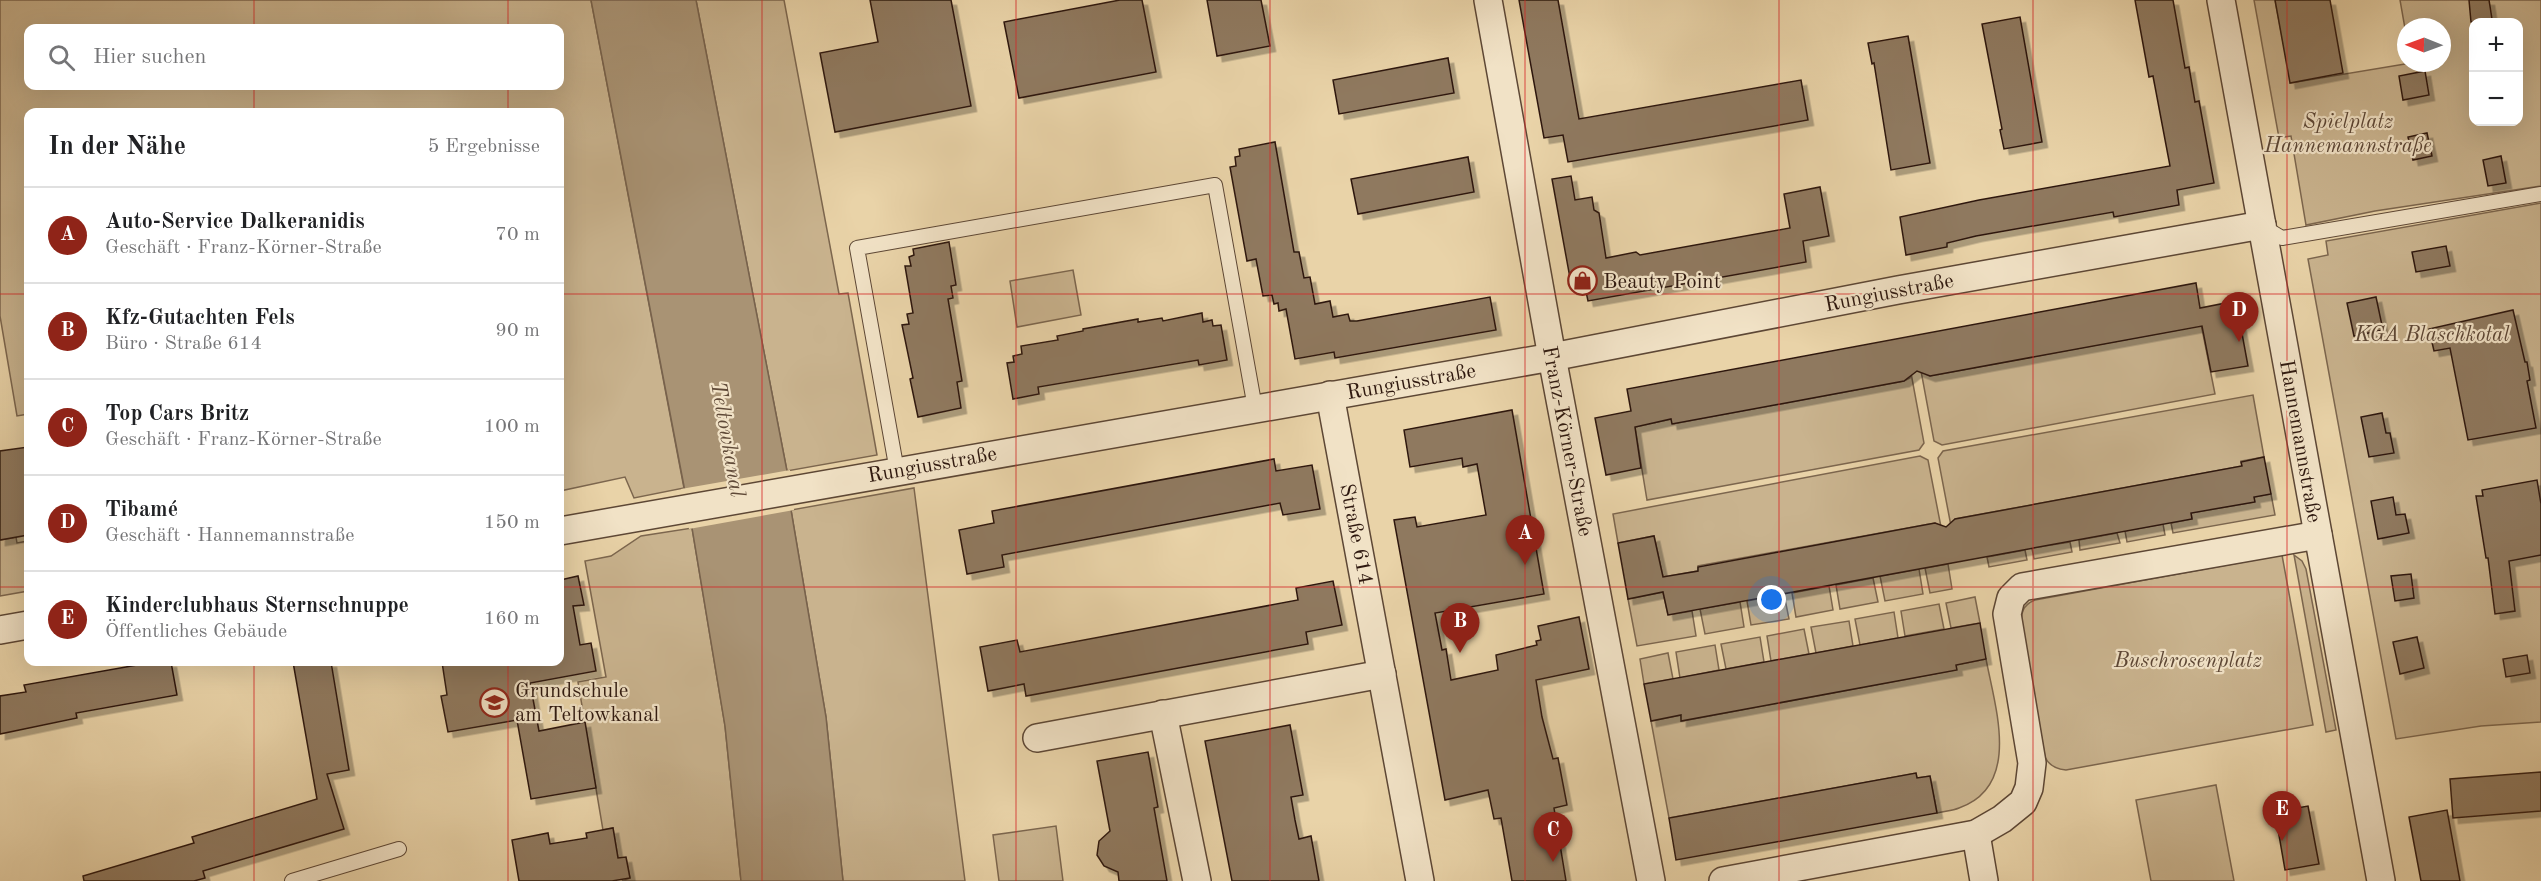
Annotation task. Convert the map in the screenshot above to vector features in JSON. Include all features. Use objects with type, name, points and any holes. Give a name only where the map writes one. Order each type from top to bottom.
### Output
[{"type":"street","name":"Franz-Körner-Straße","points":[[1488,0],[1552,357],[1651,881]]},
{"type":"street","name":"Hannemannstraße","points":[[2221,0],[2381,881]]},
{"type":"street","name":"Rungiusstraße","points":[[564,530],[1552,357],[1898,290],[2262,225]]},
{"type":"street","name":"Straße 614","points":[[1330,395],[1420,881]]},
{"type":"street","points":[[1723,881],[1976,834],[2002,819],[2023,802],[2029,788],[2032,763],[2007,615],[2011,598],[2022,587],[2318,534]]},
{"type":"street","points":[[0,630],[24,626]]},
{"type":"street","points":[[1037,738],[1382,674]]},
{"type":"street","points":[[1163,714],[1197,881]]},
{"type":"street","points":[[1976,834],[1984,881]]},
{"type":"lane","points":[[897,471],[857,248],[1192,189],[1215,185],[1255,408]]},
{"type":"lane","points":[[2262,225],[2282,238],[2541,194]]},
{"type":"lane","points":[[292,881],[399,849]]},
{"type":"green space","points":[[0,0],[591,0],[684,488],[634,498],[625,477],[564,490],[564,108],[24,108],[24,415],[17,416],[0,316]]},
{"type":"green space","points":[[696,0],[784,0],[839,294],[848,293],[877,455],[787,471]]},
{"type":"green space","name":"Spielplatz Hannemannstraße","points":[[2254,0],[2275,0],[2291,83],[2397,65],[2397,72],[2451,72],[2451,18],[2403,18],[2400,0],[2541,0],[2541,186],[2375,211],[2306,225],[2291,136],[2279,138]]},
{"type":"green space","name":"KGA Blaschkotal","points":[[2541,203],[2541,722],[2481,726],[2396,739],[2308,259],[2328,255],[2326,241]]},
{"type":"green space","points":[[1073,270],[1081,315],[1017,327],[1010,281]]},
{"type":"green space","points":[[2200,319],[2215,394],[1942,445],[1934,441],[1921,371],[1930,376],[2178,330]]},
{"type":"green space","points":[[1911,373],[1924,443],[1919,450],[1647,500],[1635,427],[1671,419],[1673,424],[1904,381],[1910,378]]},
{"type":"green space","points":[[2253,395],[2264,457],[2241,461],[2242,466],[1955,519],[1951,526],[1938,458],[1943,451]]},
{"type":"green space","points":[[1920,456],[1928,460],[1941,527],[1935,523],[1698,566],[1698,571],[1663,577],[1654,536],[1618,543],[1613,514]]},
{"type":"green space","points":[[914,488],[965,881],[843,881],[826,717],[791,510]]},
{"type":"green space","points":[[2271,494],[2275,515],[2173,533],[2171,523],[2192,519],[2191,513],[2254,502],[2254,497]]},
{"type":"green space","points":[[2163,524],[2165,535],[2127,542],[2125,531]]},
{"type":"green space","points":[[692,528],[725,726],[741,881],[622,881],[630,878],[626,858],[618,858],[613,828],[603,830],[578,682],[606,677],[585,561],[611,556],[641,536]]},
{"type":"green space","points":[[2117,533],[2120,543],[2080,550],[2079,540]]},
{"type":"green space","points":[[16,537],[17,543],[24,542],[24,592],[0,596],[0,540]]},
{"type":"green space","points":[[2070,542],[2072,552],[2034,559],[2032,548]]},
{"type":"green space","points":[[2025,550],[2027,560],[1989,567],[1987,557]]},
{"type":"green space","name":"Buschrosenplatz","points":[[2282,555],[2313,725],[2066,770],[2056,768],[2049,763],[2045,757],[2022,626],[2022,613],[2028,604],[2035,600]]},
{"type":"green space","points":[[2294,555],[2302,561],[2306,569],[2336,730],[2326,732]]},
{"type":"green space","points":[[1948,564],[1952,589],[1930,593],[1925,568]]},
{"type":"green space","points":[[1919,569],[1923,594],[1885,601],[1880,576]]},
{"type":"green space","points":[[1873,578],[1878,602],[1840,609],[1836,585]]},
{"type":"green space","points":[[1829,586],[1833,610],[1796,617],[1792,593]]},
{"type":"green space","points":[[1663,592],[1668,615],[1692,611],[1696,636],[1637,646],[1628,599]]},
{"type":"green space","points":[[1784,594],[1789,619],[1751,625],[1747,601]]},
{"type":"green space","points":[[1975,597],[1980,623],[1951,628],[1946,603]]},
{"type":"green space","points":[[1740,602],[1744,627],[1705,634],[1700,609]]},
{"type":"green space","points":[[1939,604],[1944,629],[1905,636],[1901,611]]},
{"type":"green space","points":[[1894,612],[1898,638],[1860,645],[1855,619]]},
{"type":"green space","points":[[1849,621],[1853,646],[1816,653],[1811,627]]},
{"type":"green space","points":[[1804,629],[1809,654],[1771,661],[1767,636]]},
{"type":"green space","points":[[1760,637],[1764,662],[1726,669],[1721,644]]},
{"type":"green space","points":[[1715,645],[1719,670],[1680,678],[1676,652]]},
{"type":"green space","points":[[1668,653],[1673,679],[1644,684],[1640,659]]},
{"type":"green space","points":[[1986,659],[1998,721],[2000,743],[1998,764],[1991,782],[1979,797],[1959,808],[1937,813],[1930,776],[1917,778],[1916,773],[1669,818],[1651,721],[1681,715],[1682,721],[1956,670],[1956,665]]},
{"type":"green space","points":[[2216,785],[2234,881],[2151,881],[2136,800]]},
{"type":"green space","points":[[1056,826],[1063,881],[999,881],[993,835]]},
{"type":"water","name":"Teltowkanal","points":[[591,0],[696,0],[787,471],[791,510],[826,717],[843,881],[741,881],[725,726],[692,528]]},
{"type":"pier","points":[[790,470],[794,510],[689,529],[681,489]]},
{"type":"building","points":[[870,0],[951,0],[971,106],[835,132],[820,53],[878,42]]},
{"type":"building","points":[[1120,0],[1142,0],[1156,72],[1019,98],[1004,22]]},
{"type":"building","points":[[1207,0],[1261,0],[1270,46],[1217,56]]},
{"type":"building","points":[[1519,0],[1558,0],[1579,119],[1801,80],[1808,120],[1568,162],[1563,135],[1544,138]]},
{"type":"building","points":[[2135,0],[2173,0],[2185,68],[2189,67],[2195,102],[2199,101],[2214,183],[2177,190],[2179,205],[2114,217],[2113,212],[1976,236],[1947,243],[1947,247],[1906,255],[1900,217],[1979,200],[2170,166],[2153,76],[2149,77]]},
{"type":"building","points":[[2275,0],[2330,0],[2343,73],[2290,83]]},
{"type":"building","points":[[2469,0],[2489,0],[2492,18],[2471,18]]},
{"type":"building","points":[[2020,17],[2042,142],[2004,149],[1982,24]]},
{"type":"building","points":[[1908,36],[1930,163],[1891,170],[1874,63],[1872,64],[1868,43]]},
{"type":"building","points":[[1448,58],[1454,93],[1339,114],[1333,80]]},
{"type":"building","points":[[2425,72],[2429,95],[2403,100],[2399,76]]},
{"type":"building","points":[[2427,133],[2432,156],[2413,160],[2408,137]]},
{"type":"building","points":[[1275,142],[1294,252],[1299,252],[1304,278],[1310,277],[1315,304],[1330,301],[1333,317],[1348,314],[1350,321],[1357,321],[1490,297],[1496,330],[1335,358],[1334,352],[1295,359],[1286,309],[1279,311],[1278,303],[1274,304],[1272,295],[1263,296],[1256,259],[1247,261],[1230,167],[1236,166],[1235,157],[1240,156],[1239,149]]},
{"type":"building","points":[[2501,156],[2506,183],[2488,186],[2483,160]]},
{"type":"building","points":[[1468,157],[1474,192],[1358,214],[1351,179]]},
{"type":"building","points":[[1571,176],[1575,200],[1592,197],[1594,210],[1599,213],[1606,258],[1636,252],[1640,255],[1790,228],[1784,194],[1820,187],[1829,236],[1803,241],[1806,262],[1588,301],[1585,287],[1572,289],[1552,179]]},
{"type":"building","points":[[949,242],[956,285],[951,286],[953,298],[948,299],[962,381],[957,382],[961,408],[918,417],[902,325],[909,324],[907,314],[913,313],[905,266],[911,266],[909,257],[914,255],[913,249]]},
{"type":"building","points":[[2446,246],[2450,266],[2416,272],[2412,252]]},
{"type":"building","points":[[2196,283],[2200,308],[2236,301],[2248,366],[2211,372],[2202,326],[1930,376],[1917,371],[1904,381],[1672,424],[1671,419],[1635,427],[1641,468],[1606,475],[1595,418],[1631,411],[1627,389]]},
{"type":"building","points":[[2376,297],[2383,330],[2354,336],[2347,303]]},
{"type":"building","points":[[2513,310],[2525,362],[2527,362],[2530,380],[2527,381],[2536,428],[2468,440],[2450,348],[2434,351],[2429,329]]},
{"type":"building","points":[[1202,313],[1203,322],[1212,320],[1213,326],[1221,325],[1227,360],[1199,365],[1198,360],[1038,387],[1039,394],[1013,399],[1007,363],[1014,362],[1013,356],[1022,354],[1021,346],[1058,340],[1057,336],[1083,331],[1083,329],[1138,319],[1138,322],[1162,318],[1163,321]]},
{"type":"building","points":[[1512,410],[1544,594],[1435,613],[1442,650],[1446,649],[1451,680],[1498,670],[1496,655],[1537,645],[1536,641],[1541,640],[1538,626],[1579,617],[1589,669],[1536,680],[1542,717],[1553,759],[1558,758],[1567,805],[1554,808],[1566,881],[1512,881],[1501,818],[1494,819],[1488,790],[1445,800],[1394,520],[1415,517],[1417,527],[1486,515],[1477,464],[1463,467],[1462,458],[1410,467],[1404,430]]},
{"type":"building","points":[[2382,413],[2386,433],[2390,433],[2394,453],[2369,457],[2361,417]]},
{"type":"building","points":[[24,448],[24,536],[0,540],[0,451]]},
{"type":"building","points":[[2264,457],[2271,494],[2254,497],[2255,502],[2191,513],[2192,519],[1668,615],[1663,592],[1628,599],[1618,543],[1654,536],[1663,577],[1698,571],[1698,567],[1935,523],[1946,527],[1955,519],[2242,466],[2241,462]]},
{"type":"building","points":[[1274,459],[1276,471],[1312,465],[1320,509],[1283,515],[1280,503],[1002,555],[1004,567],[967,574],[959,530],[994,523],[992,511]]},
{"type":"building","points":[[2537,480],[2541,504],[2541,555],[2509,561],[2515,611],[2495,614],[2488,558],[2486,558],[2476,496],[2483,496],[2482,490]]},
{"type":"building","points":[[2393,497],[2396,515],[2405,514],[2409,533],[2378,539],[2371,501]]},
{"type":"building","points":[[2411,574],[2414,598],[2395,601],[2391,576]]},
{"type":"building","points":[[578,576],[584,605],[573,606],[580,645],[591,643],[596,671],[530,683],[539,731],[585,722],[596,788],[531,799],[517,720],[448,732],[441,696],[447,695],[443,666],[564,666],[564,579]]},
{"type":"building","points":[[1333,581],[1342,625],[1306,632],[1308,644],[1026,696],[1024,684],[988,691],[980,647],[1017,640],[1020,652],[1298,600],[1296,588]]},
{"type":"building","points":[[1980,623],[1986,659],[1956,665],[1957,670],[1681,721],[1681,715],[1651,721],[1644,684]]},
{"type":"building","points":[[2417,637],[2424,668],[2400,674],[2393,642]]},
{"type":"building","points":[[2527,655],[2530,673],[2506,677],[2503,659]]},
{"type":"building","points":[[131,666],[172,666],[177,695],[76,713],[77,718],[0,734],[0,696],[26,692],[24,685]]},
{"type":"building","points":[[294,666],[332,666],[349,770],[327,774],[344,829],[203,871],[205,878],[194,881],[84,881],[83,876],[194,843],[192,837],[317,799]]},
{"type":"building","points":[[1290,725],[1303,795],[1291,797],[1295,820],[1299,839],[1311,836],[1319,881],[1232,881],[1205,741]]},
{"type":"building","points":[[1148,752],[1158,807],[1154,808],[1167,881],[1119,881],[1118,872],[1104,866],[1097,855],[1099,841],[1110,831],[1097,761]]},
{"type":"building","points":[[2541,772],[2541,811],[2453,818],[2450,779]]},
{"type":"building","points":[[1916,773],[1917,778],[1930,776],[1937,813],[1676,860],[1669,818]]},
{"type":"building","points":[[2308,806],[2319,864],[2285,870],[2275,812]]},
{"type":"building","points":[[2447,810],[2460,881],[2421,881],[2409,817]]},
{"type":"building","points":[[613,828],[618,858],[626,857],[630,878],[612,881],[519,881],[512,840],[548,833],[550,844],[587,838],[586,833]]},
{"type":"place","name":"Beauty Point","points":[[1582,281]]},
{"type":"place","name":"Tibamé","points":[[2239,342]]},
{"type":"place","name":"Auto-Service Dalkeranidis","points":[[1525,565]]},
{"type":"place","name":"Kfz-Gutachten Fels","points":[[1460,653]]},
{"type":"place","name":"Grundschule am Teltowkanal","points":[[494,702]]},
{"type":"place","name":"Kinderclubhaus Sternschnuppe","points":[[2282,841]]},
{"type":"place","name":"Top Cars Britz","points":[[1553,862]]}]
